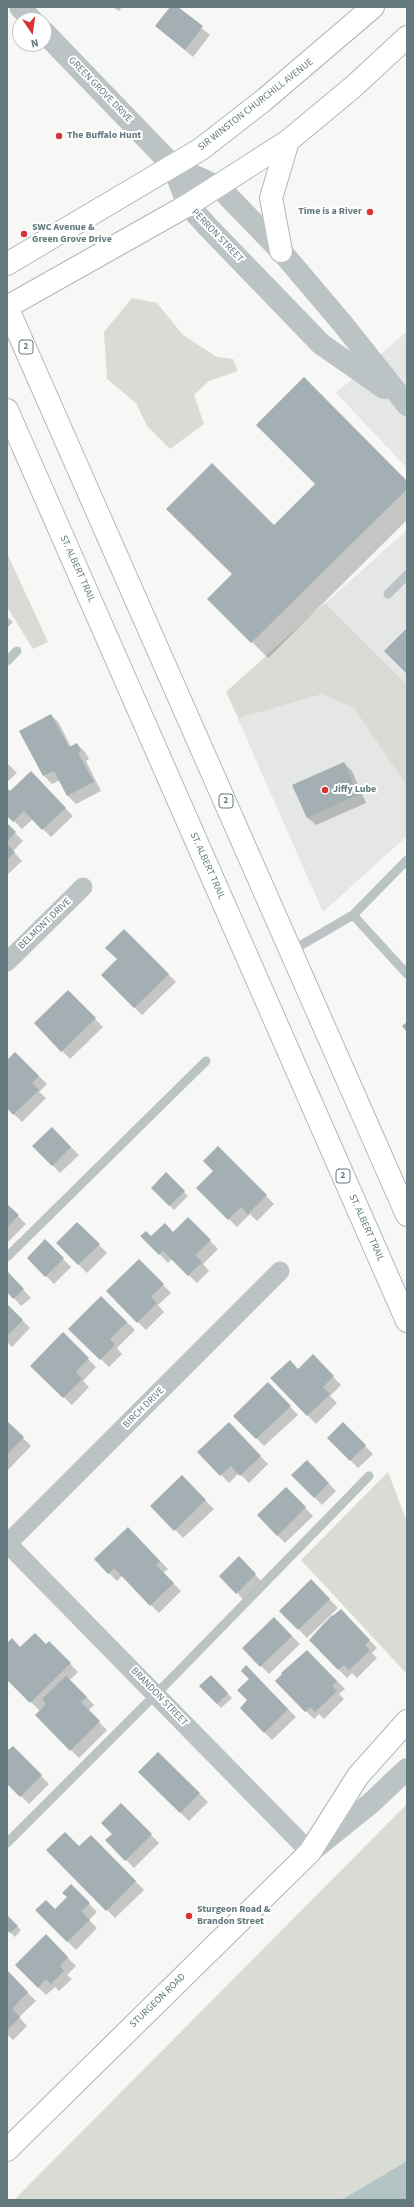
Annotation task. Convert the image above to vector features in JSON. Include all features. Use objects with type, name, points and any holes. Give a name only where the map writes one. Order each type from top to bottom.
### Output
[{"type":"main road","name":"SIR WINSTON CHURCHILL AVENUE","points":[[7,264],[201,149],[264,100],[373,7]]},
{"type":"main road","points":[[7,307],[219,187],[288,141],[353,87],[407,37]]},
{"type":"main road","points":[[281,251],[271,198],[288,141]]},
{"type":"main road","name":"2","points":[[7,307],[44,388],[407,1215]]},
{"type":"main road","name":"ST. ALBERT TRAIL","points":[[7,410],[407,1321]]},
{"type":"main road","name":"STURGEON ROAD","points":[[7,2150],[310,1852],[358,1776],[407,1721]]},
{"type":"street","name":"GREEN GROVE DRIVE","points":[[52,40],[173,166]]},
{"type":"street","name":"PERRON STREET","points":[[173,166],[219,187],[281,251],[342,323],[404,402]]},
{"type":"street","name":"PERRON STREET","points":[[173,166],[188,205],[321,344],[404,402]]},
{"type":"street","name":"BELMONT DRIVE","points":[[7,962],[83,887]]},
{"type":"street","name":"BIRCH DRIVE","points":[[7,1543],[280,1271]]},
{"type":"street","name":"BRANDON STREET","points":[[7,1543],[157,1694],[310,1852]]},
{"type":"street","name":"STURGEON ROAD","points":[[310,1852],[371,1803],[407,1769]]},
{"type":"lane","points":[[388,594],[407,575]]},
{"type":"lane","points":[[7,661],[17,651]]},
{"type":"lane","points":[[291,951],[353,915],[407,860]]},
{"type":"lane","points":[[353,915],[407,974]]},
{"type":"lane","points":[[7,1257],[206,1061]]},
{"type":"lane","points":[[7,1843],[157,1694],[369,1476]]},
{"type":"shaded area","points":[[132,298],[157,303],[183,335],[217,357],[233,359],[238,371],[209,381],[194,395],[204,424],[170,449],[147,426],[136,403],[107,379],[104,332]]},
{"type":"shaded area","points":[[407,331],[407,468],[336,393]]},
{"type":"shaded area","points":[[407,530],[407,836],[323,912],[226,692]]},
{"type":"shaded area","points":[[7,553],[48,642],[33,649],[7,607]]},
{"type":"shaded area","points":[[325,603],[407,685],[407,786],[354,708],[322,694],[239,718],[226,692]]},
{"type":"shaded area","points":[[388,1472],[407,1522],[407,1674],[301,1560]]},
{"type":"shaded area","points":[[407,1804],[407,2161],[341,2200],[14,2200]]},
{"type":"shaded area","points":[[407,2161],[407,2200],[341,2200]]},
{"type":"building","points":[[170,7],[178,7],[203,26],[185,50],[155,26]]},
{"type":"building","points":[[304,377],[407,481],[407,489],[251,643],[207,599],[232,574],[166,509],[212,463],[274,525],[315,484],[256,425]]},
{"type":"building","points":[[407,628],[407,674],[384,651]]},
{"type":"building","points":[[51,714],[69,747],[77,743],[81,751],[78,753],[94,782],[67,796],[54,771],[43,776],[19,731]]},
{"type":"building","name":"Jiffy Lube","points":[[344,762],[358,795],[307,818],[292,785]]},
{"type":"building","points":[[31,771],[66,808],[42,830],[24,811],[13,822],[7,816],[7,788],[10,791]]},
{"type":"building","points":[[7,823],[16,832],[7,841]]},
{"type":"building","points":[[7,844],[15,852],[7,860]]},
{"type":"building","points":[[124,929],[169,974],[134,1008],[101,975],[117,959],[105,948]]},
{"type":"building","points":[[68,990],[96,1018],[61,1052],[34,1023]]},
{"type":"building","points":[[407,1022],[407,1032],[402,1026]]},
{"type":"building","points":[[15,1052],[39,1076],[32,1083],[39,1090],[13,1115],[7,1108],[7,1060]]},
{"type":"building","points":[[52,1127],[71,1147],[52,1166],[32,1146]]},
{"type":"building","points":[[218,1146],[267,1195],[248,1214],[241,1207],[228,1220],[196,1188],[213,1171],[203,1161]]},
{"type":"building","points":[[166,1172],[185,1191],[169,1206],[151,1188]]},
{"type":"building","points":[[7,1204],[19,1215],[7,1227]]},
{"type":"building","points":[[188,1217],[211,1240],[195,1255],[202,1262],[188,1276],[163,1251],[159,1255],[140,1236],[146,1231],[151,1236],[165,1223],[173,1232]]},
{"type":"building","points":[[77,1222],[100,1244],[78,1265],[56,1243]]},
{"type":"building","points":[[45,1239],[64,1258],[45,1277],[27,1258]]},
{"type":"building","points":[[139,1259],[164,1284],[151,1297],[157,1303],[137,1323],[106,1291]]},
{"type":"building","points":[[8,1272],[24,1289],[13,1299],[7,1292]]},
{"type":"building","points":[[101,1296],[127,1322],[110,1339],[115,1345],[100,1360],[68,1329]]},
{"type":"building","points":[[7,1304],[23,1320],[7,1336]]},
{"type":"building","points":[[63,1332],[89,1358],[76,1372],[82,1379],[63,1398],[30,1366]]},
{"type":"building","points":[[313,1354],[334,1376],[323,1387],[330,1394],[307,1416],[270,1378],[290,1360],[298,1369]]},
{"type":"building","points":[[268,1382],[291,1406],[256,1439],[233,1416]]},
{"type":"building","points":[[7,1421],[24,1437],[7,1455]]},
{"type":"building","points":[[229,1422],[261,1456],[240,1476],[231,1466],[220,1476],[197,1452]]},
{"type":"building","points":[[343,1422],[366,1445],[350,1461],[327,1438]]},
{"type":"building","points":[[307,1460],[329,1483],[314,1498],[291,1475]]},
{"type":"building","points":[[182,1475],[206,1500],[174,1531],[150,1506]]},
{"type":"building","points":[[286,1487],[306,1507],[277,1536],[257,1515]]},
{"type":"building","points":[[128,1527],[160,1561],[156,1565],[174,1583],[150,1606],[114,1568],[108,1574],[94,1559]]},
{"type":"building","points":[[239,1556],[256,1574],[236,1594],[219,1576]]},
{"type":"building","points":[[311,1579],[330,1599],[298,1630],[279,1611]]},
{"type":"building","points":[[341,1609],[370,1640],[365,1645],[370,1650],[349,1670],[344,1665],[338,1670],[309,1640],[332,1615],[333,1616]]},
{"type":"building","points":[[274,1617],[292,1636],[260,1667],[242,1648]]},
{"type":"building","points":[[35,1633],[46,1644],[49,1641],[71,1663],[30,1703],[7,1680],[7,1643],[12,1638],[20,1647]]},
{"type":"building","points":[[307,1650],[337,1681],[332,1686],[337,1691],[315,1712],[310,1707],[305,1712],[275,1681],[282,1674],[281,1673]]},
{"type":"building","points":[[246,1665],[288,1709],[264,1733],[240,1708],[247,1700],[237,1690],[249,1679],[241,1671]]},
{"type":"building","points":[[211,1675],[228,1693],[217,1704],[199,1686]]},
{"type":"building","points":[[66,1676],[87,1697],[81,1702],[100,1721],[70,1751],[35,1715],[46,1704],[42,1699]]},
{"type":"building","points":[[13,1746],[42,1775],[20,1797],[7,1784],[7,1751]]},
{"type":"building","points":[[158,1752],[200,1793],[180,1813],[138,1772]]},
{"type":"building","points":[[121,1803],[152,1834],[125,1861],[105,1840],[112,1834],[101,1823]]},
{"type":"building","points":[[65,1832],[79,1846],[91,1835],[136,1881],[106,1911],[46,1850]]},
{"type":"building","points":[[71,1884],[90,1903],[81,1911],[90,1920],[67,1942],[35,1910],[46,1900],[55,1909],[67,1897],[62,1893]]},
{"type":"building","points":[[7,1915],[18,1926],[10,1933],[7,1930]]},
{"type":"building","points":[[46,1934],[68,1957],[60,1966],[64,1971],[51,1984],[46,1979],[38,1988],[15,1965]]},
{"type":"building","points":[[8,1971],[28,1992],[12,2009],[20,2017],[7,2030]]},
{"type":"place","name":"The Buffalo Hunt","points":[[59,136]]},
{"type":"place","name":"Time is a River","points":[[370,212]]},
{"type":"place","name":"SWC Avenue & Green Grove Drive","points":[[24,234]]},
{"type":"place","name":"Jiffy Lube","points":[[325,790]]},
{"type":"place","name":"Sturgeon Road & Brandon Street","points":[[189,1916]]}]
